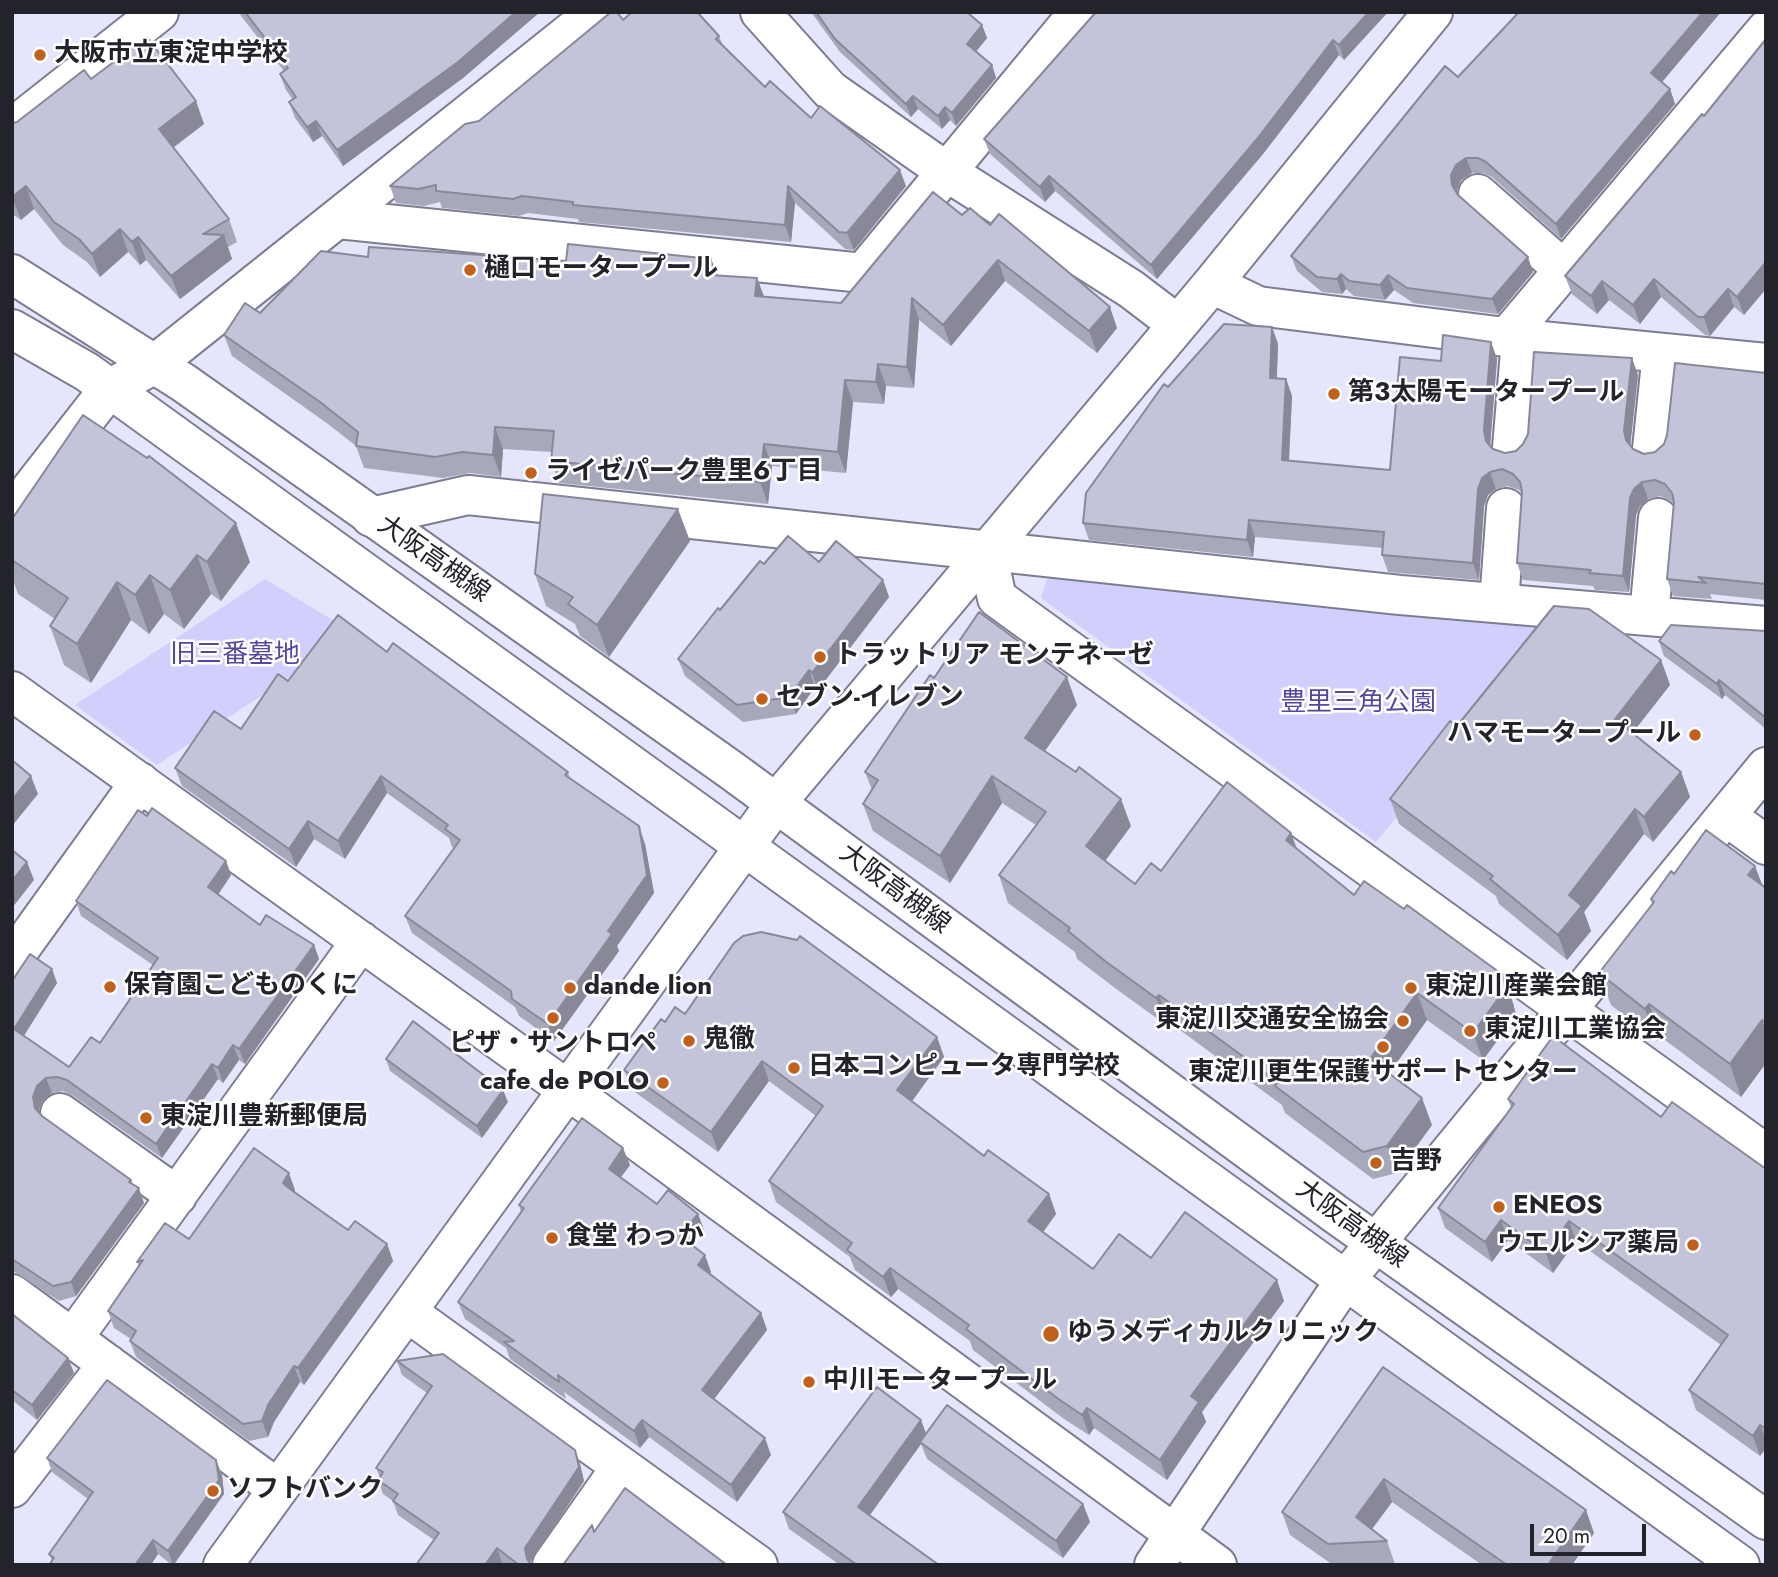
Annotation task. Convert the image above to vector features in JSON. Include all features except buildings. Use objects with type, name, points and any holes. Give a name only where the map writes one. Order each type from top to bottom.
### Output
[{"type":"street","points":[[12,128],[159,12]]},
{"type":"street","points":[[12,513],[108,390],[155,364],[596,12]]},
{"type":"street","points":[[760,12],[830,90],[947,172],[1131,289],[1177,324]]},
{"type":"street","points":[[338,219],[863,272],[1079,12]]},
{"type":"street","points":[[223,1565],[776,803],[1212,284],[1433,12]]},
{"type":"street","points":[[1512,448],[1514,338],[1564,270],[1766,30]]},
{"type":"street","points":[[1478,194],[1564,270]]},
{"type":"street","name":"大阪高槻線","points":[[12,274],[155,364],[776,803],[1377,1243],[1766,1520]]},
{"type":"street","points":[[1212,284],[1258,306],[1514,338],[1766,363]]},
{"type":"street","name":"大阪高槻線","points":[[12,329],[87,372],[108,390],[1741,1565]]},
{"type":"street","points":[[1652,449],[1662,353]]},
{"type":"street","points":[[371,517],[468,495],[1499,603],[1766,626]]},
{"type":"street","points":[[1499,603],[1506,508]]},
{"type":"street","points":[[1649,616],[1658,518]]},
{"type":"street","points":[[986,550],[997,598],[1766,1154]]},
{"type":"street","points":[[12,691],[568,1090],[1145,1510],[1165,1550],[1217,1565]]},
{"type":"street","points":[[1165,1550],[1346,1279],[1766,767]]},
{"type":"street","points":[[12,960],[140,782]]},
{"type":"street","points":[[1726,816],[1766,845]]},
{"type":"street","points":[[73,1338],[360,941]]},
{"type":"street","points":[[60,1113],[177,1196]]},
{"type":"street","points":[[12,1294],[278,1489]]},
{"type":"street","points":[[407,1312],[758,1565]]},
{"type":"street","points":[[12,1488],[107,1364]]},
{"type":"street","points":[[552,1565],[621,1467]]},
{"type":"green space","name":"豊里三角公園","points":[[1049,572],[1557,623],[1376,842],[1041,598]]},
{"type":"green space","name":"旧三番墓地","points":[[265,579],[339,624],[309,664],[157,765],[75,705]]},
{"type":"place","name":"大阪市立東淀中学校","points":[[40,55]]},
{"type":"place","name":"樋口モータープール","points":[[470,270]]},
{"type":"place","name":"第3太陽モータープール","points":[[1334,394]]},
{"type":"place","name":"ライゼパーク豊里6丁目","points":[[531,473]]},
{"type":"place","name":"トラットリア モンテネーゼ","points":[[820,657]]},
{"type":"place","name":"セブン-イレブン","points":[[762,699]]},
{"type":"place","name":"ハマモータープール","points":[[1695,735]]},
{"type":"place","name":"保育園こどものくに","points":[[110,987]]},
{"type":"place","name":"dande lion","points":[[570,988]]},
{"type":"place","name":"東淀川産業会館","points":[[1411,988]]},
{"type":"place","name":"ピザ・サントロペ","points":[[553,1018]]},
{"type":"place","name":"東淀川交通安全協会","points":[[1403,1021]]},
{"type":"place","name":"東淀川工業協会","points":[[1470,1031]]},
{"type":"place","name":"鬼徹","points":[[689,1041]]},
{"type":"place","name":"東淀川更生保護サポートセンター","points":[[1383,1047]]},
{"type":"place","name":"日本コンピュータ専門学校","points":[[794,1068]]},
{"type":"place","name":"cafe de POLO","points":[[663,1083]]},
{"type":"place","name":"東淀川豊新郵便局","points":[[146,1118]]},
{"type":"place","name":"吉野","points":[[1376,1163]]},
{"type":"place","name":"ENEOS","points":[[1499,1207]]},
{"type":"place","name":"食堂 わっか","points":[[552,1238]]},
{"type":"place","name":"ウエルシア薬局","points":[[1693,1245]]},
{"type":"place","name":"ゆうメディカルクリニック","points":[[1051,1334]]},
{"type":"place","name":"中川モータープール","points":[[809,1382]]},
{"type":"place","name":"ソフトバンク","points":[[213,1491]]}]
